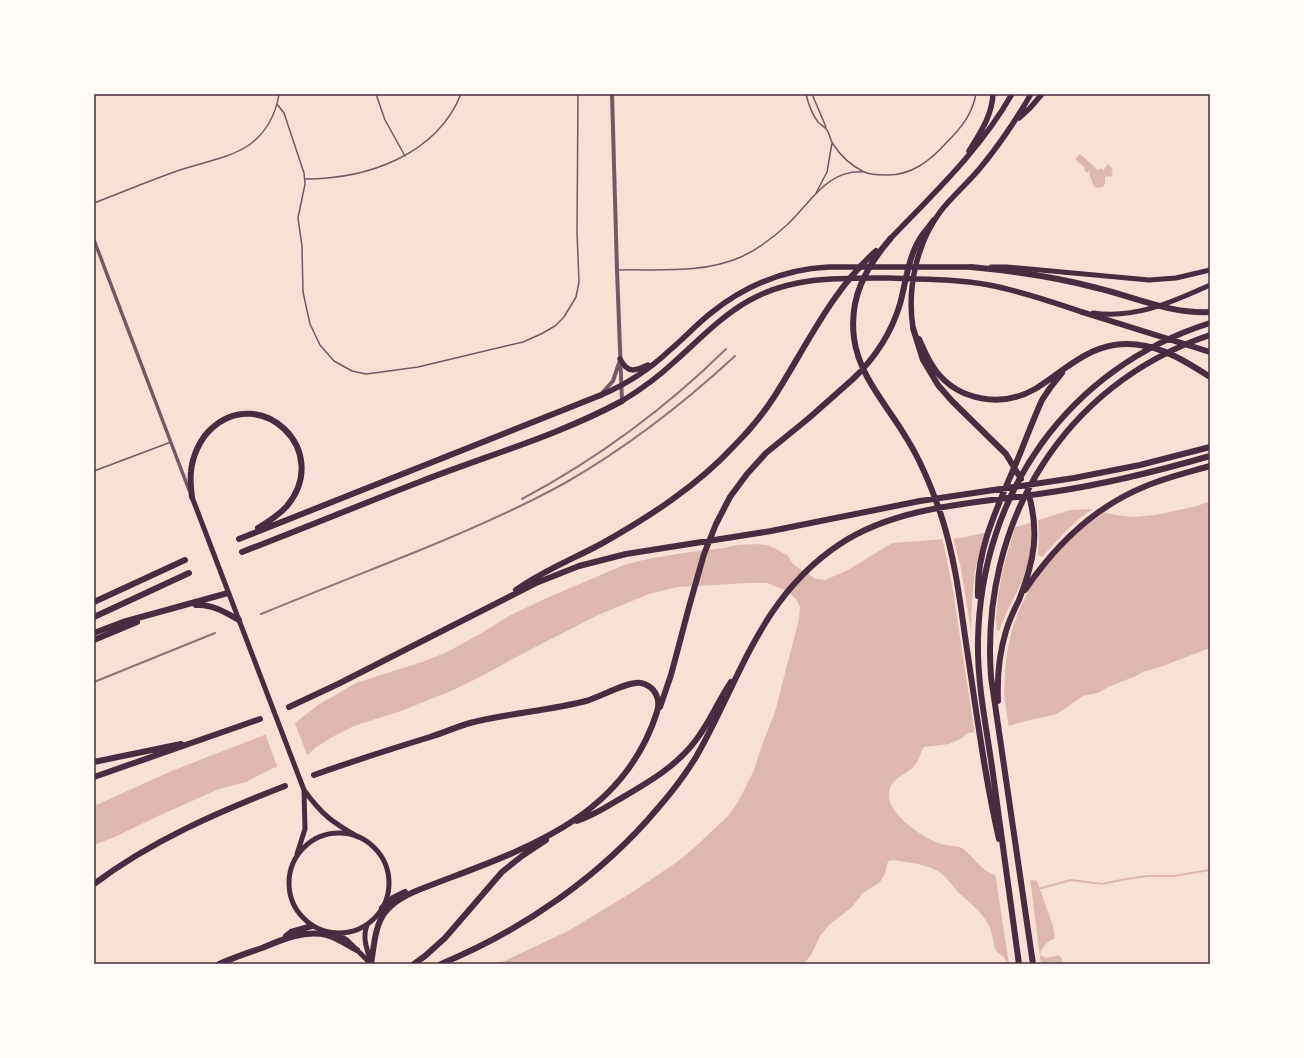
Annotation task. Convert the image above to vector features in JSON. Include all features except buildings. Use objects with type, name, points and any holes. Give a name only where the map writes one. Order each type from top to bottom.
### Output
[{"type":"highway","points":[[963,162],[986,121],[990,111],[993,94]]},
{"type":"highway","points":[[502,600],[527,581],[600,544],[646,517],[675,498],[712,468],[760,416],[778,391],[818,323],[844,286],[945,183],[986,134],[1012,94]]},
{"type":"highway","points":[[371,964],[376,932],[383,915],[392,904],[416,891],[515,851],[570,824],[590,810],[605,796],[625,773],[641,748],[664,699],[697,576],[712,533],[730,497],[750,470],[772,448],[845,386],[866,366],[878,351],[894,322],[921,237],[948,202],[980,168],[1014,122],[1031,94]]},
{"type":"highway","points":[[1014,122],[1030,108],[1042,94]]},
{"type":"highway","points":[[916,253],[911,311],[913,328],[923,360],[938,385],[952,401],[1003,451],[1028,492],[1032,508],[1034,535],[1032,562],[1018,602],[1008,624],[999,660],[997,686],[999,732]]},
{"type":"highway","points":[[875,254],[866,271],[855,304],[853,322],[854,339],[858,357],[867,377],[907,439],[920,463],[936,502],[948,539],[956,573],[983,759],[1005,870],[1019,964]]},
{"type":"highway","points":[[192,497],[191,472],[193,461],[202,440],[214,426],[230,417],[244,414],[260,416],[280,425],[294,440],[299,451],[302,465],[299,485],[286,506],[278,514],[239,539],[601,395],[636,377],[659,360],[710,314],[731,298],[752,286],[788,273],[810,268],[971,267],[1023,272],[1099,288],[1145,303],[1172,309],[1210,312]]},
{"type":"highway","points":[[242,552],[422,481],[567,428],[592,417],[622,401],[663,372],[715,325],[751,299],[769,291],[803,282],[835,278],[943,279],[967,281],[1015,291],[1210,352]]},
{"type":"highway","points":[[979,616],[985,571],[1000,520],[1024,470],[1051,431],[1095,386],[1137,356],[1177,335],[1210,323]]},
{"type":"highway","points":[[913,328],[927,357],[939,375],[958,390],[981,399],[1002,400],[1021,396],[1033,390],[1090,353],[1107,347],[1123,344],[1157,349],[1177,356],[1210,377]]},
{"type":"highway","points":[[1032,964],[991,678],[990,621],[995,586],[1005,546],[1034,478],[1059,441],[1081,416],[1102,396],[1146,364],[1194,340],[1210,335]]},
{"type":"highway","points":[[620,359],[624,366],[634,370],[638,370],[659,360]]},
{"type":"highway","points":[[1005,870],[1000,818],[980,684],[977,583],[983,551],[992,521],[1023,446],[1046,393],[1053,383],[1072,364]]},
{"type":"highway","points":[[289,707],[338,684],[536,583],[564,571],[610,557],[660,547],[776,530],[920,501],[1089,475],[1140,465],[1210,447]]},
{"type":"highway","points":[[441,964],[504,934],[547,907],[588,876],[635,833],[664,801],[694,759],[709,734],[744,661],[768,617],[784,594],[807,569],[838,545],[860,532],[909,514],[1100,484],[1210,456]]},
{"type":"highway","points":[[1018,602],[1043,564],[1072,533],[1100,510],[1137,490],[1161,480],[1210,466]]},
{"type":"highway","points":[[94,602],[185,560]]},
{"type":"highway","points":[[94,617],[189,573]]},
{"type":"highway","points":[[94,633],[124,622],[228,593]]},
{"type":"highway","points":[[184,606],[213,606],[239,620]]},
{"type":"highway","points":[[94,640],[160,612]]},
{"type":"highway","points":[[570,824],[590,817],[629,794],[678,760],[701,733],[724,691],[744,661]]},
{"type":"highway","points":[[314,775],[460,726],[504,716],[584,702],[633,682],[645,684],[656,692],[659,704],[656,714]]},
{"type":"highway","points":[[94,776],[203,740],[260,719]]},
{"type":"highway","points":[[94,762],[203,740]]},
{"type":"highway","points":[[94,884],[133,858],[174,835],[214,816],[285,786]]},
{"type":"highway","points":[[414,964],[442,941],[493,881],[509,866],[555,832]]},
{"type":"highway","points":[[382,908],[400,894],[416,891]]},
{"type":"highway","points":[[278,941],[291,932],[312,926]]},
{"type":"highway","points":[[219,964],[278,941],[301,934],[320,934],[338,939],[357,950]]},
{"type":"main road","points":[[971,267],[1007,267],[1158,280],[1176,278],[1210,270]]},
{"type":"main road","points":[[1082,312],[1117,315],[1145,311],[1180,299],[1210,284]]},
{"type":"main road","points":[[192,497],[306,796],[304,829],[290,871],[289,891],[297,910],[303,918],[312,926],[329,931],[344,938],[371,964]]},
{"type":"main road","points":[[306,796],[329,819],[369,842],[384,857],[387,864],[388,886],[382,908],[376,916],[367,925],[348,931],[329,931]]},
{"type":"main road","points":[[296,856],[308,845],[324,837],[341,834],[358,836]]},
{"type":"main road","points":[[367,925],[364,941],[371,964]]},
{"type":"street","points":[[612,94],[616,270],[622,401]]},
{"type":"street","points":[[94,240],[192,497]]},
{"type":"street","points":[[601,395],[613,381],[620,359]]},
{"type":"lane","points":[[94,203],[181,170],[226,156],[248,146],[261,135],[270,122],[279,94]]},
{"type":"lane","points":[[376,94],[385,120],[405,156]]},
{"type":"lane","points":[[304,179],[354,174],[382,166],[405,156],[427,141],[436,132],[453,110],[461,94]]},
{"type":"lane","points":[[277,104],[284,113],[302,165],[305,184],[298,218],[302,246],[304,301],[310,324],[324,351],[334,361],[345,368],[366,374],[384,373],[444,362],[523,342],[555,326],[564,317],[572,305],[578,291],[578,94]]},
{"type":"lane","points":[[806,94],[813,114],[818,122],[827,129]]},
{"type":"lane","points":[[812,94],[832,143],[847,160],[865,172],[874,175],[903,174],[922,165],[961,128],[970,114],[976,94]]},
{"type":"lane","points":[[814,196],[826,173],[832,143]]},
{"type":"lane","points":[[616,270],[693,269],[712,266],[735,259],[757,248],[775,235],[792,220],[814,196],[837,176],[851,172],[865,172]]},
{"type":"lane","points":[[94,471],[171,442]]},
{"type":"shaded area","points":[[1080,154],[1098,170],[1101,168],[1103,170],[1108,164],[1113,169],[1111,171],[1113,174],[1111,177],[1105,177],[1105,184],[1103,187],[1097,188],[1094,186],[1089,171],[1087,173],[1084,170],[1085,168],[1075,159]]},
{"type":"shaded area","points":[[1210,501],[1210,648],[1143,672],[1108,687],[1098,693],[1083,696],[1057,714],[1008,726],[968,733],[962,738],[949,744],[924,747],[915,765],[896,780],[890,788],[890,801],[893,809],[916,831],[925,837],[941,844],[962,848],[981,867],[995,875],[1037,881],[1053,926],[1055,938],[1045,945],[1040,955],[1046,958],[1059,955],[1062,962],[1066,964],[1007,964],[1005,958],[996,950],[990,927],[985,919],[945,877],[938,871],[926,866],[893,860],[888,861],[885,874],[880,882],[863,893],[852,907],[829,925],[820,936],[812,953],[804,964],[498,964],[568,931],[631,893],[677,862],[728,816],[738,802],[754,770],[775,712],[799,619],[800,607],[796,599],[787,591],[767,583],[678,587],[649,594],[598,615],[451,691],[401,711],[354,726],[315,748],[307,756],[271,769],[246,782],[219,789],[94,845],[94,806],[174,770],[295,723],[318,705],[356,683],[445,653],[509,616],[624,565],[683,553],[754,544],[767,545],[776,549],[787,555],[794,565],[816,579],[825,580],[848,570],[892,543],[959,538],[1020,526],[1070,510],[1091,509],[1132,517],[1155,515],[1197,506]]},
{"type":"pier","points":[[1094,508],[1108,510],[1077,532],[1045,566],[1030,588],[1019,610],[1012,630],[1007,652],[1005,672],[1004,695],[1009,728],[975,734],[952,585],[942,537],[953,536],[961,569],[971,631],[975,571],[986,530],[1016,524],[1004,565],[998,595],[996,618],[997,631],[999,631],[1026,570],[1030,554],[1031,520],[1038,518],[1038,555],[1042,557],[1064,533],[1080,518]]},
{"type":"pier","points":[[294,721],[308,757],[278,769],[265,733]]},
{"type":"pier","points":[[995,873],[1030,878],[1041,964],[1009,964]]},
{"type":"waterway","points":[[1038,889],[1071,880],[1102,884],[1148,876],[1173,876],[1210,870]]},
{"type":"railway","points":[[522,499],[577,467],[630,431],[679,392],[726,349]]},
{"type":"railway","points":[[261,614],[471,529],[565,483],[632,440],[695,391],[735,356]]},
{"type":"railway","points":[[94,682],[215,633]]}]
